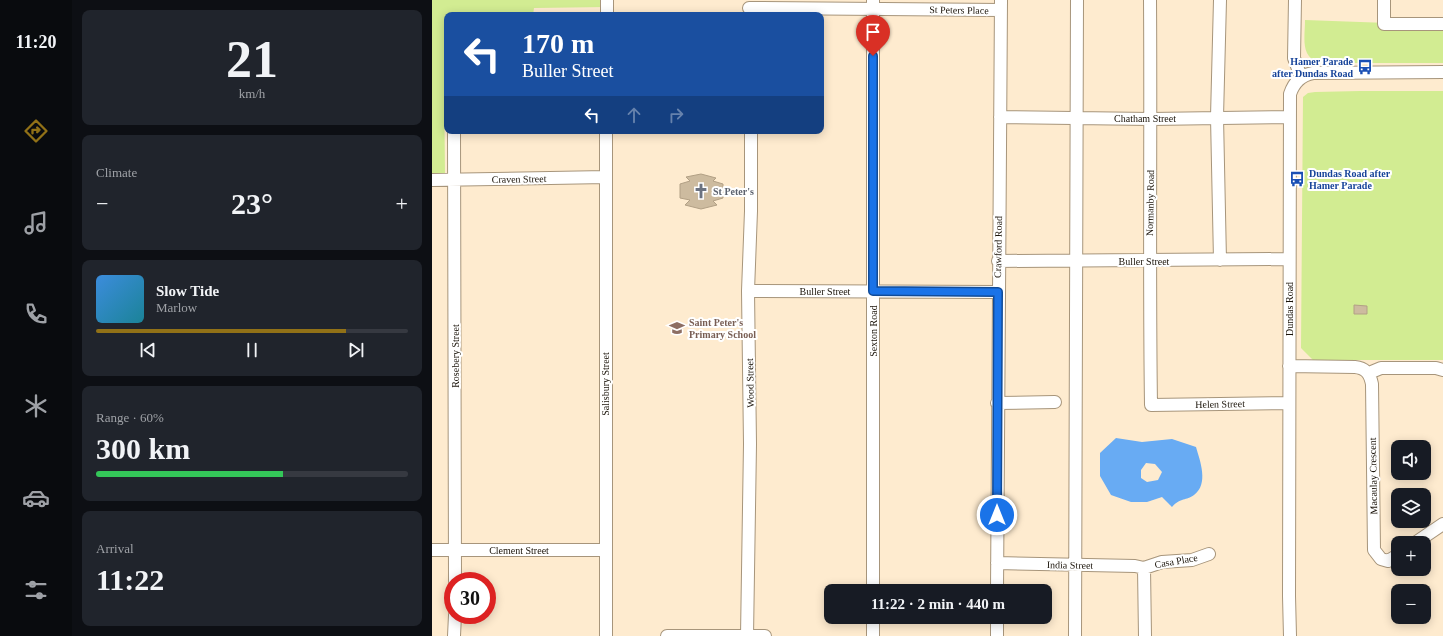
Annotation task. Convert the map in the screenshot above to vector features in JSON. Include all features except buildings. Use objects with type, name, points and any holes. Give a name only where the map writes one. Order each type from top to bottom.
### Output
[{"type":"street","points":[[606,12],[607,0]]},
{"type":"street","points":[[1074,636],[1077,0]]},
{"type":"street","name":"Normanby Road","points":[[1150,0],[1151,119],[1149,261],[1151,405]]},
{"type":"street","points":[[1220,0],[1217,117],[1220,260]]},
{"type":"street","points":[[1295,0],[1294,58],[1301,76],[1313,73],[1443,72]]},
{"type":"street","points":[[1384,0],[1384,24],[1443,24]]},
{"type":"street","name":"St Peters Place","points":[[749,8],[873,4],[1001,5]]},
{"type":"street","name":"Sexton Road","points":[[873,4],[873,584]]},
{"type":"street","name":"Crawford Road","points":[[997,584],[997,403],[1001,5]]},
{"type":"street","name":"Dundas Road","points":[[1289,632],[1290,94],[1292,87],[1301,76]]},
{"type":"street","name":"Chatham Street","points":[[1000,117],[1151,119],[1290,116]]},
{"type":"street","name":"Rosebery Street","points":[[454,134],[455,572]]},
{"type":"street","name":"Salisbury Street","points":[[606,134],[606,636]]},
{"type":"street","name":"Wood Street","points":[[747,636],[750,444],[748,291],[752,211],[751,134]]},
{"type":"street","name":"Craven Street","points":[[432,180],[606,177]]},
{"type":"street","name":"Buller Street","points":[[998,261],[1289,259]]},
{"type":"street","name":"Buller Street","points":[[748,291],[998,292]]},
{"type":"street","points":[[1289,366],[1356,367],[1364,369],[1369,373],[1381,368],[1436,368],[1443,370]]},
{"type":"street","name":"Macaulay Crescent","points":[[1369,373],[1372,384],[1374,550],[1381,559],[1388,561],[1391,559]]},
{"type":"street","points":[[997,403],[1056,402]]},
{"type":"street","name":"Helen Street","points":[[1151,405],[1289,403]]},
{"type":"street","points":[[1425,536],[1443,524]]},
{"type":"street","name":"Clement Street","points":[[432,550],[605,550]]},
{"type":"street","name":"Casa Place","points":[[1144,568],[1162,562],[1192,560],[1208,554]]},
{"type":"street","name":"India Street","points":[[997,563],[1075,564],[1144,568]]},
{"type":"street","points":[[1144,568],[1145,636]]},
{"type":"street","points":[[454,636],[455,624]]},
{"type":"street","points":[[873,624],[873,636]]},
{"type":"street","points":[[997,624],[997,636]]},
{"type":"street","points":[[667,636],[765,636]]},
{"type":"green space","points":[[432,0],[607,0],[607,7],[534,8],[533,12],[444,12],[445,175],[432,176]]},
{"type":"green space","points":[[1305,20],[1443,25],[1443,63],[1319,63],[1313,60],[1306,51],[1304,40]]},
{"type":"green space","points":[[1443,91],[1443,360],[1313,360],[1301,348],[1303,97],[1308,93],[1315,92]]},
{"type":"water","points":[[1116,438],[1142,442],[1172,439],[1196,447],[1202,472],[1201,485],[1199,490],[1194,495],[1181,500],[1172,507],[1162,497],[1147,502],[1131,502],[1111,495],[1100,476],[1100,453]],"holes":[[[1146,463],[1155,464],[1162,472],[1158,480],[1147,482],[1141,478],[1141,470]]]},
{"type":"place","name":"Hamer Parade after Dundas Road","points":[[1365,67]]},
{"type":"place","name":"Dundas Road after Hamer Parade","points":[[1297,179]]},
{"type":"place","name":"St Peter's","points":[[701,191]]},
{"type":"place","name":"Saint Peter's Primary School","points":[[677,328]]},
{"type":"route","points":[[873,56],[873,291],[998,292],[997,515]]}]
